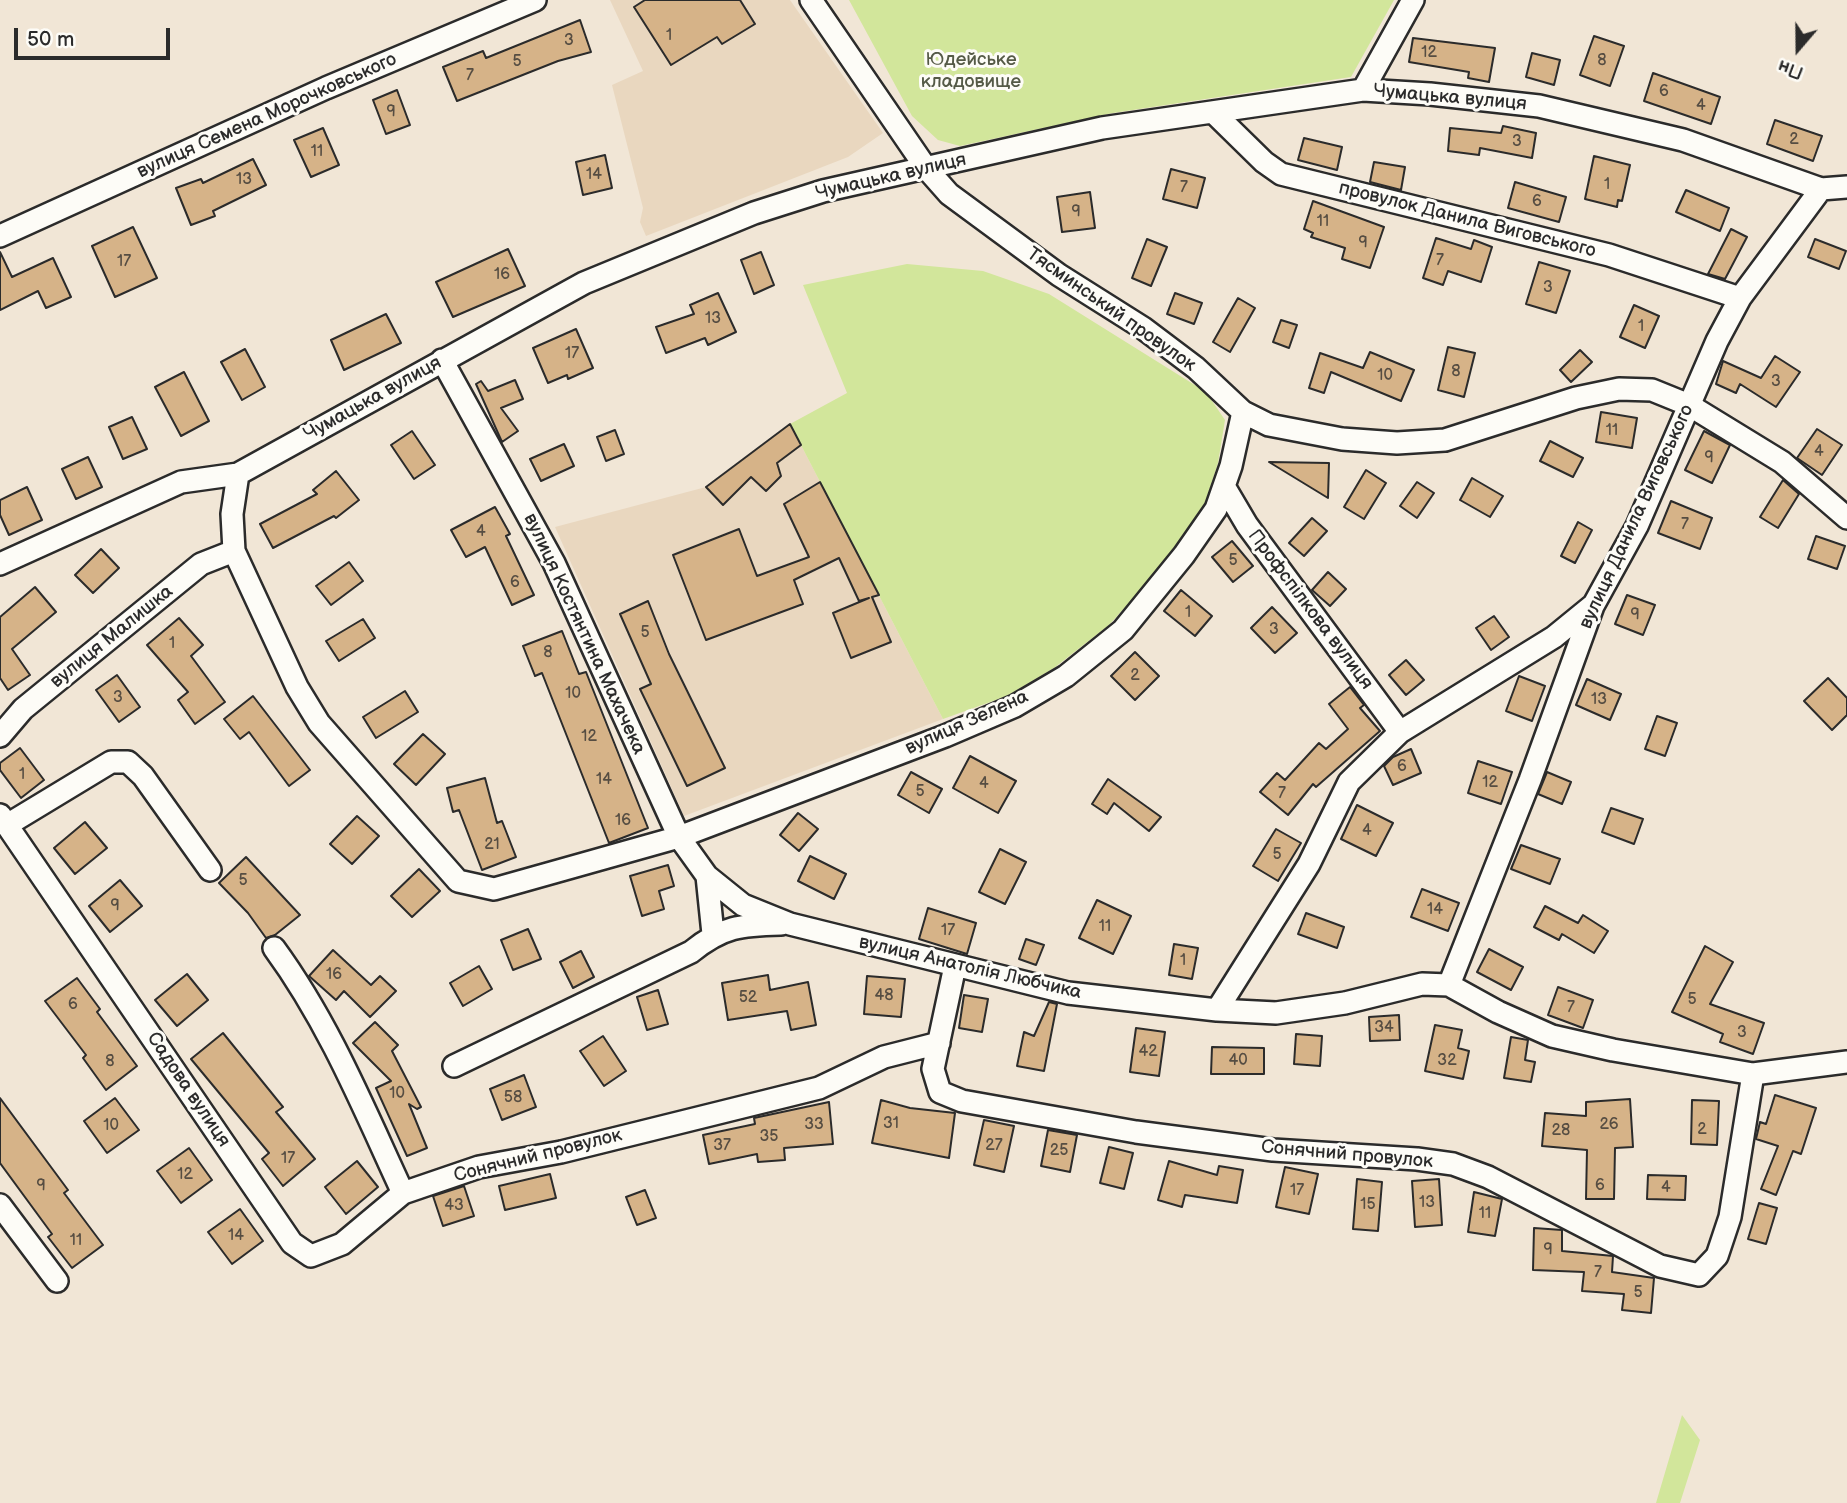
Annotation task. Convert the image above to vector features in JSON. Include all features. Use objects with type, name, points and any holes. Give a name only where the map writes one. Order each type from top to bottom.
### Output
[{"type":"street","name":"вулиця Семена Морочковського","points":[[0,236],[326,88],[535,0]]},
{"type":"street","name":"Тясминський провулок","points":[[811,0],[926,168],[949,194],[1059,275],[1143,328],[1196,368],[1243,412],[1269,425],[1342,439],[1397,443],[1445,440],[1576,398],[1619,389],[1652,390],[1689,404],[1782,462],[1847,518]]},
{"type":"street","points":[[1363,90],[1413,0]]},
{"type":"street","name":"Чумацька вулиця","points":[[0,564],[181,482],[238,474],[584,283],[754,213],[823,191],[1102,128],[1363,90],[1539,106],[1684,141],[1821,189],[1847,187]]},
{"type":"street","name":"провулок Данила Виговського","points":[[1213,112],[1264,162],[1281,174],[1609,255],[1741,298]]},
{"type":"street","name":"вулиця Данила Виговського","points":[[1449,985],[1530,780],[1593,606],[1637,526],[1689,404],[1741,298],[1821,189]]},
{"type":"street","name":"вулиця Костянтина Махачека","points":[[442,360],[554,563],[679,837]]},
{"type":"street","name":"вулиця Зелена","points":[[679,837],[945,736],[1015,706],[1066,676],[1132,619],[1184,555],[1216,509],[1243,412]]},
{"type":"street","points":[[238,474],[233,514],[234,551],[297,687],[319,723],[458,881],[494,889],[679,837]]},
{"type":"street","name":"Профспілкова вулиця","points":[[1224,486],[1247,525],[1400,732]]},
{"type":"street","name":"вулиця Малишка","points":[[0,736],[23,709],[201,564],[234,551]]},
{"type":"street","points":[[1217,1010],[1309,864],[1349,782],[1400,732],[1555,637],[1593,606]]},
{"type":"street","name":"Садова вулиця","points":[[210,870],[143,776],[128,762],[111,762],[3,820],[292,1243],[311,1256],[342,1244],[403,1193]]},
{"type":"street","name":"вулиця Анатолія Любчика","points":[[679,837],[707,876],[743,905],[790,924],[1068,993],[1217,1010],[1276,1013],[1345,1003],[1422,984],[1449,985]]},
{"type":"street","points":[[707,876],[713,934]]},
{"type":"street","name":"вулиця Анатолія Любчика","points":[[454,1066],[691,952],[713,934],[741,925],[790,924]]},
{"type":"street","points":[[274,948],[303,987],[321,1021],[403,1193]]},
{"type":"street","name":"Сонячний провулок","points":[[955,966],[933,1069],[940,1092],[962,1101],[1136,1132],[1273,1150],[1452,1164],[1488,1177],[1660,1266],[1699,1275],[1717,1256],[1730,1217],[1753,1074]]},
{"type":"street","points":[[1449,985],[1498,1012],[1552,1035],[1614,1050],[1753,1074],[1847,1062]]},
{"type":"street","name":"Сонячний провулок","points":[[403,1193],[478,1167],[561,1152],[819,1088],[884,1057],[939,1043]]},
{"type":"street","points":[[0,1205],[57,1281]]},
{"type":"shaded area","points":[[610,0],[790,0],[883,133],[848,157],[646,236],[640,222],[643,208],[612,85],[643,71]]},
{"type":"shaded area","points":[[790,424],[943,719],[684,816],[555,527],[706,487]]},
{"type":"green space","name":"Юдейське кладовище","points":[[849,0],[1394,0],[1351,77],[1113,113],[960,146],[938,140],[912,116]]},
{"type":"green space","points":[[907,264],[983,271],[1049,294],[1206,392],[1225,420],[1218,463],[1205,503],[1157,572],[1109,625],[1054,668],[1007,696],[943,719],[790,424],[847,393],[803,285]]},
{"type":"green space","points":[[1682,1415],[1700,1440],[1680,1503],[1656,1503]]},
{"type":"building","points":[[645,0],[740,0],[755,24],[722,44],[717,37],[671,65],[634,7]]},
{"type":"building","points":[[580,20],[591,52],[558,61],[457,101],[443,67],[483,51],[486,58]]},
{"type":"building","points":[[1594,36],[1624,46],[1610,86],[1580,75]]},
{"type":"building","points":[[1413,38],[1495,48],[1489,82],[1468,78],[1469,72],[1409,62]]},
{"type":"building","points":[[1532,53],[1560,60],[1554,85],[1526,77]]},
{"type":"building","points":[[1653,73],[1720,97],[1711,124],[1644,101]]},
{"type":"building","points":[[397,90],[410,125],[386,134],[373,100]]},
{"type":"building","points":[[1775,120],[1822,136],[1813,161],[1767,144]]},
{"type":"building","points":[[1503,126],[1536,133],[1532,158],[1480,148],[1479,155],[1448,151],[1450,128],[1501,133]]},
{"type":"building","points":[[323,128],[339,165],[311,177],[294,140]]},
{"type":"building","points":[[1304,138],[1342,147],[1337,170],[1298,160]]},
{"type":"building","points":[[605,155],[612,188],[583,195],[576,162]]},
{"type":"building","points":[[1594,156],[1630,165],[1622,201],[1618,200],[1617,207],[1585,199]]},
{"type":"building","points":[[253,159],[266,185],[213,211],[215,216],[191,225],[176,188],[201,179],[203,183]]},
{"type":"building","points":[[1374,162],[1405,167],[1401,190],[1370,182]]},
{"type":"building","points":[[1171,169],[1205,178],[1197,208],[1163,199]]},
{"type":"building","points":[[1515,182],[1566,197],[1559,222],[1508,208]]},
{"type":"building","points":[[1686,190],[1729,208],[1720,231],[1676,212]]},
{"type":"building","points":[[1090,192],[1095,228],[1062,232],[1057,197]]},
{"type":"building","points":[[1313,201],[1384,227],[1370,268],[1342,259],[1345,248],[1311,237],[1313,233],[1304,229]]},
{"type":"building","points":[[133,227],[157,278],[115,297],[92,246]]},
{"type":"building","points":[[1731,229],[1747,237],[1725,279],[1708,274]]},
{"type":"building","points":[[1436,238],[1471,249],[1474,240],[1492,247],[1481,282],[1448,271],[1443,285],[1423,278]]},
{"type":"building","points":[[1147,239],[1167,247],[1151,286],[1132,278]]},
{"type":"building","points":[[1815,239],[1846,251],[1839,269],[1808,257]]},
{"type":"building","points":[[508,249],[525,286],[453,317],[436,282]]},
{"type":"building","points":[[0,252],[12,277],[53,258],[71,297],[46,308],[38,291],[0,310]]},
{"type":"building","points":[[761,252],[774,285],[754,294],[741,260]]},
{"type":"building","points":[[1539,262],[1570,271],[1556,313],[1526,304]]},
{"type":"building","points":[[718,293],[736,332],[708,345],[705,338],[666,353],[656,327],[694,314],[690,305]]},
{"type":"building","points":[[1175,293],[1202,303],[1194,324],[1167,314]]},
{"type":"building","points":[[1238,298],[1255,308],[1230,352],[1213,342]]},
{"type":"building","points":[[1634,305],[1659,316],[1645,348],[1620,337]]},
{"type":"building","points":[[386,314],[401,343],[344,370],[331,340]]},
{"type":"building","points":[[1281,320],[1297,325],[1289,348],[1273,342]]},
{"type":"building","points":[[576,329],[593,368],[568,379],[567,375],[548,383],[533,348]]},
{"type":"building","points":[[1448,347],[1475,353],[1464,397],[1438,390]]},
{"type":"building","points":[[245,349],[265,387],[242,400],[221,362]]},
{"type":"building","points":[[1580,350],[1592,362],[1571,382],[1560,370]]},
{"type":"building","points":[[1370,352],[1414,370],[1401,401],[1331,372],[1324,393],[1309,388],[1320,353],[1363,368]]},
{"type":"building","points":[[1775,356],[1800,372],[1776,407],[1740,384],[1736,393],[1716,384],[1723,361],[1761,378]]},
{"type":"building","points":[[184,372],[209,421],[181,436],[155,387]]},
{"type":"building","points":[[515,380],[523,399],[501,408],[518,431],[502,442],[476,384],[481,381],[488,391]]},
{"type":"building","points":[[1601,412],[1637,418],[1632,448],[1596,442]]},
{"type":"building","points":[[132,417],[147,449],[123,459],[109,427]]},
{"type":"building","points":[[790,424],[801,445],[777,463],[781,476],[766,491],[751,477],[723,505],[706,487]]},
{"type":"building","points":[[1817,429],[1842,445],[1822,475],[1797,458]]},
{"type":"building","points":[[615,430],[624,454],[606,461],[597,437]]},
{"type":"building","points":[[412,431],[435,465],[414,479],[391,445]]},
{"type":"building","points":[[1704,431],[1730,445],[1712,483],[1685,470]]},
{"type":"building","points":[[1550,441],[1583,458],[1573,477],[1540,461]]},
{"type":"building","points":[[564,444],[574,466],[541,481],[530,459]]},
{"type":"building","points":[[88,457],[102,487],[76,499],[62,469]]},
{"type":"building","points":[[1269,462],[1329,463],[1328,498]]},
{"type":"building","points":[[1366,470],[1386,483],[1364,519],[1344,507]]},
{"type":"building","points":[[336,471],[359,500],[336,518],[334,516],[273,548],[260,524],[317,494],[313,490]]},
{"type":"building","points":[[1472,478],[1503,496],[1490,517],[1460,500]]},
{"type":"building","points":[[1783,480],[1799,494],[1778,528],[1760,517]]},
{"type":"building","points":[[820,482],[879,595],[872,597],[891,642],[851,658],[833,613],[869,598],[859,601],[839,558],[794,580],[803,604],[706,640],[673,555],[739,529],[757,576],[809,557],[784,504]]},
{"type":"building","points":[[1417,482],[1434,493],[1417,518],[1400,506]]},
{"type":"building","points":[[27,487],[42,520],[9,535],[0,515],[0,500]]},
{"type":"building","points":[[1671,501],[1712,518],[1700,549],[1658,533]]},
{"type":"building","points":[[495,507],[510,534],[506,536],[534,595],[512,605],[485,547],[466,557],[451,530]]},
{"type":"building","points":[[1312,518],[1327,531],[1304,556],[1289,543]]},
{"type":"building","points":[[1578,522],[1592,530],[1575,563],[1561,556]]},
{"type":"building","points":[[1816,536],[1845,546],[1837,569],[1808,559]]},
{"type":"building","points":[[1232,541],[1253,566],[1233,582],[1212,557]]},
{"type":"building","points":[[101,549],[119,568],[93,593],[75,575]]},
{"type":"building","points":[[349,562],[363,581],[331,605],[316,586]]},
{"type":"building","points":[[1328,572],[1346,589],[1330,606],[1312,590]]},
{"type":"building","points":[[35,587],[56,612],[12,649],[30,675],[8,690],[0,678],[0,617]]},
{"type":"building","points":[[1181,590],[1212,616],[1195,636],[1164,611]]},
{"type":"building","points":[[1627,595],[1655,605],[1643,635],[1615,624]]},
{"type":"building","points":[[648,601],[669,654],[725,768],[687,786],[640,689],[651,684],[620,614]]},
{"type":"building","points":[[1272,607],[1297,633],[1275,653],[1251,628]]},
{"type":"building","points":[[1494,616],[1509,637],[1491,650],[1476,628]]},
{"type":"building","points":[[179,618],[203,645],[191,656],[225,702],[195,724],[178,700],[188,692],[147,645]]},
{"type":"building","points":[[363,619],[375,638],[339,661],[326,641]]},
{"type":"building","points":[[562,631],[579,674],[586,672],[648,828],[609,843],[542,673],[535,676],[523,646]]},
{"type":"building","points":[[1135,652],[1159,676],[1135,700],[1111,676]]},
{"type":"building","points":[[1406,660],[1424,680],[1406,695],[1389,675]]},
{"type":"building","points":[[117,675],[140,707],[119,722],[96,690]]},
{"type":"building","points":[[1519,676],[1545,686],[1532,721],[1506,711]]},
{"type":"building","points":[[1828,678],[1847,698],[1847,715],[1832,730],[1804,701]]},
{"type":"building","points":[[1587,679],[1621,694],[1610,720],[1576,705]]},
{"type":"building","points":[[1350,687],[1364,705],[1360,708],[1380,731],[1316,787],[1313,784],[1288,815],[1260,792],[1277,773],[1285,780],[1319,743],[1326,749],[1348,729],[1329,704]]},
{"type":"building","points":[[405,691],[418,712],[376,738],[363,717]]},
{"type":"building","points":[[253,696],[310,770],[289,786],[249,732],[240,739],[224,719]]},
{"type":"building","points":[[1657,716],[1677,723],[1665,756],[1645,749]]},
{"type":"building","points":[[423,734],[445,754],[416,785],[394,764]]},
{"type":"building","points":[[20,748],[44,780],[21,798],[0,770],[0,763]]},
{"type":"building","points":[[1411,749],[1421,773],[1393,785],[1384,766],[1393,757]]},
{"type":"building","points":[[970,756],[1016,781],[998,813],[953,788]]},
{"type":"building","points":[[1478,761],[1512,772],[1501,804],[1468,793]]},
{"type":"building","points":[[911,772],[942,789],[929,813],[898,795]]},
{"type":"building","points":[[1547,772],[1571,782],[1562,804],[1538,794]]},
{"type":"building","points":[[485,778],[497,823],[502,821],[516,857],[482,870],[459,810],[453,812],[447,788]]},
{"type":"building","points":[[1108,779],[1161,817],[1149,831],[1114,803],[1107,814],[1092,804]]},
{"type":"building","points":[[1357,805],[1393,823],[1376,856],[1341,839]]},
{"type":"building","points":[[1611,808],[1643,819],[1634,844],[1602,832]]},
{"type":"building","points":[[798,813],[818,829],[799,851],[780,835]]},
{"type":"building","points":[[357,816],[379,836],[352,864],[330,844]]},
{"type":"building","points":[[85,822],[107,848],[75,874],[54,848]]},
{"type":"building","points":[[1276,829],[1301,843],[1278,881],[1253,866]]},
{"type":"building","points":[[1521,845],[1560,859],[1550,884],[1511,869]]},
{"type":"building","points":[[1000,849],[1026,862],[1005,904],[979,892]]},
{"type":"building","points":[[810,856],[846,874],[834,899],[798,881]]},
{"type":"building","points":[[246,857],[300,915],[275,935],[266,938],[248,913],[219,883]]},
{"type":"building","points":[[668,865],[674,886],[659,891],[664,909],[642,916],[630,876]]},
{"type":"building","points":[[419,869],[440,891],[412,917],[391,896]]},
{"type":"building","points":[[120,880],[142,906],[110,932],[89,906]]},
{"type":"building","points":[[1422,889],[1459,903],[1448,931],[1411,917]]},
{"type":"building","points":[[1097,900],[1131,916],[1113,954],[1079,938]]},
{"type":"building","points":[[1545,906],[1578,923],[1583,915],[1608,931],[1594,953],[1562,934],[1559,940],[1534,927]]},
{"type":"building","points":[[928,908],[976,923],[967,954],[919,939]]},
{"type":"building","points":[[1306,913],[1344,927],[1337,948],[1298,934]]},
{"type":"building","points":[[528,929],[541,959],[513,970],[501,940]]},
{"type":"building","points":[[1026,939],[1044,945],[1036,965],[1019,959]]},
{"type":"building","points":[[1174,944],[1198,948],[1192,979],[1169,975]]},
{"type":"building","points":[[1705,946],[1733,962],[1710,1004],[1764,1023],[1753,1054],[1720,1042],[1723,1034],[1672,1012]]},
{"type":"building","points":[[1489,949],[1523,967],[1511,990],[1477,972]]},
{"type":"building","points":[[333,950],[371,985],[380,976],[396,991],[370,1017],[344,991],[336,1000],[309,976]]},
{"type":"building","points":[[581,951],[594,977],[573,988],[560,962]]},
{"type":"building","points":[[479,966],[492,989],[463,1006],[450,983]]},
{"type":"building","points":[[187,974],[208,1000],[177,1026],[155,1000]]},
{"type":"building","points":[[768,975],[770,990],[808,982],[816,1025],[791,1030],[787,1011],[728,1020],[722,983]]},
{"type":"building","points":[[867,976],[905,979],[901,1017],[864,1014]]},
{"type":"building","points":[[77,978],[100,1009],[97,1012],[137,1066],[106,1090],[83,1058],[86,1055],[45,1001]]},
{"type":"building","points":[[1558,987],[1593,1000],[1583,1028],[1548,1015]]},
{"type":"building","points":[[658,990],[668,1024],[647,1030],[637,997]]},
{"type":"building","points":[[964,995],[988,999],[982,1032],[959,1028]]},
{"type":"building","points":[[1049,1002],[1057,1004],[1044,1071],[1017,1066],[1024,1032],[1034,1036]]},
{"type":"building","points":[[1399,1015],[1400,1040],[1370,1041],[1369,1017]]},
{"type":"building","points":[[375,1022],[398,1045],[392,1051],[421,1107],[417,1109],[409,1104],[427,1148],[407,1156],[376,1088],[391,1081],[353,1043]]},
{"type":"building","points":[[1435,1025],[1462,1030],[1458,1048],[1469,1051],[1463,1079],[1425,1071]]},
{"type":"building","points":[[1136,1028],[1165,1032],[1159,1076],[1130,1072]]},
{"type":"building","points":[[223,1033],[283,1107],[276,1112],[315,1159],[283,1186],[262,1159],[269,1153],[191,1059]]},
{"type":"building","points":[[1296,1034],[1322,1036],[1320,1066],[1294,1064]]},
{"type":"building","points":[[603,1036],[626,1071],[604,1086],[580,1051]]},
{"type":"building","points":[[1511,1037],[1528,1040],[1525,1060],[1535,1062],[1531,1082],[1504,1078]]},
{"type":"building","points":[[1212,1047],[1264,1048],[1264,1074],[1211,1074]]},
{"type":"building","points":[[524,1075],[536,1107],[502,1120],[490,1089]]},
{"type":"building","points":[[1775,1095],[1816,1108],[1801,1154],[1793,1151],[1776,1195],[1761,1189],[1778,1146],[1756,1139],[1760,1122],[1766,1124]]},
{"type":"building","points":[[0,1098],[68,1190],[64,1193],[103,1245],[72,1268],[48,1237],[52,1234],[0,1163]]},
{"type":"building","points":[[115,1098],[139,1130],[107,1153],[84,1121]]},
{"type":"building","points":[[1630,1099],[1633,1147],[1615,1148],[1614,1199],[1586,1199],[1587,1150],[1542,1146],[1545,1113],[1586,1116],[1586,1102]]},
{"type":"building","points":[[881,1100],[910,1108],[955,1113],[949,1158],[872,1143]]},
{"type":"building","points":[[1692,1100],[1719,1101],[1717,1145],[1691,1144]]},
{"type":"building","points":[[829,1102],[833,1144],[784,1148],[785,1160],[758,1162],[757,1154],[709,1164],[703,1135],[755,1124],[754,1118]]},
{"type":"building","points":[[984,1120],[1014,1126],[1004,1172],[974,1165]]},
{"type":"building","points":[[1048,1130],[1077,1135],[1070,1172],[1041,1166]]},
{"type":"building","points":[[1109,1147],[1133,1153],[1124,1189],[1100,1183]]},
{"type":"building","points":[[189,1148],[212,1180],[181,1203],[157,1171]]},
{"type":"building","points":[[357,1161],[378,1187],[346,1214],[325,1187]]},
{"type":"building","points":[[1169,1161],[1217,1175],[1219,1166],[1243,1170],[1237,1203],[1185,1195],[1182,1207],[1158,1200]]},
{"type":"building","points":[[1285,1167],[1318,1174],[1309,1214],[1276,1207]]},
{"type":"building","points":[[550,1174],[556,1198],[505,1210],[499,1186]]},
{"type":"building","points":[[1648,1175],[1686,1176],[1685,1200],[1647,1199]]},
{"type":"building","points":[[1357,1179],[1382,1182],[1378,1231],[1353,1229]]},
{"type":"building","points":[[1439,1179],[1442,1225],[1415,1227],[1412,1181]]},
{"type":"building","points":[[464,1186],[474,1216],[443,1226],[433,1196]]},
{"type":"building","points":[[645,1190],[656,1218],[637,1225],[626,1197]]},
{"type":"building","points":[[1474,1192],[1502,1199],[1495,1236],[1468,1232]]},
{"type":"building","points":[[1759,1203],[1777,1208],[1766,1244],[1748,1239]]},
{"type":"building","points":[[240,1209],[263,1241],[232,1264],[208,1232]]},
{"type":"building","points":[[1534,1228],[1562,1230],[1562,1251],[1613,1256],[1612,1272],[1654,1278],[1651,1313],[1622,1310],[1624,1294],[1582,1291],[1584,1272],[1533,1270]]}]
